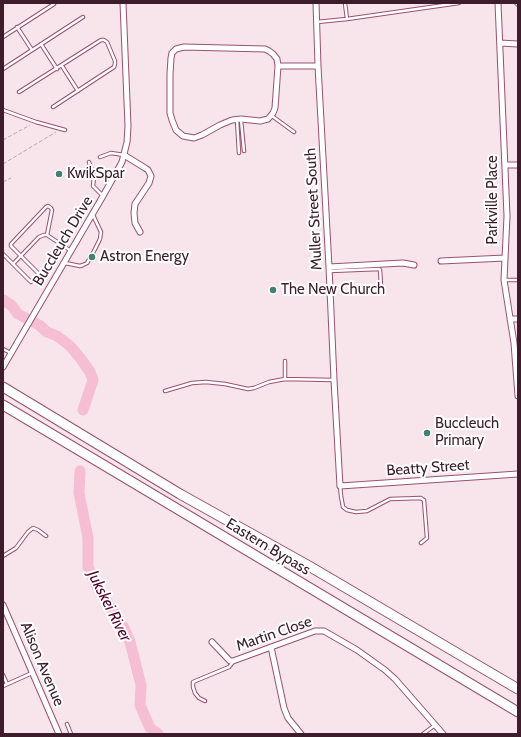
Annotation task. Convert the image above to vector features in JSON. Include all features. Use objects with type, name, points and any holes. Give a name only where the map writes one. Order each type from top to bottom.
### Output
[{"type":"highway","name":"Eastern Bypass","points":[[3,387],[180,494],[309,566],[518,689]]},
{"type":"highway","name":"Eastern Bypass","points":[[4,406],[518,712]]},
{"type":"street","name":"Buccleuch Drive","points":[[3,367],[122,162],[127,142],[128,126],[123,3]]},
{"type":"street","name":"Muller Street South","points":[[316,3],[340,486]]},
{"type":"street","name":"Parkville Place","points":[[498,3],[507,216],[504,280],[514,343],[518,396]]},
{"type":"street","points":[[500,43],[518,44]]},
{"type":"street","points":[[184,47],[265,49],[274,54],[277,59],[278,66],[276,104],[272,115],[268,119],[264,120],[229,121],[194,138],[183,136],[178,132],[170,114],[170,74],[172,53],[176,49],[184,47]]},
{"type":"street","points":[[278,66],[318,66]]},
{"type":"street","points":[[124,155],[148,170],[151,176],[149,183],[135,204],[135,224],[140,232]]},
{"type":"street","points":[[505,165],[518,165]]},
{"type":"street","points":[[441,260],[505,258]]},
{"type":"street","points":[[329,269],[403,263],[414,265]]},
{"type":"street","points":[[510,319],[518,319]]},
{"type":"street","name":"Beatty Street","points":[[340,486],[518,474]]},
{"type":"street","name":"Alison Avenue","points":[[3,604],[59,734]]},
{"type":"street","name":"Martin Close","points":[[212,642],[230,661],[233,662],[270,647],[322,630],[381,666],[395,679],[436,725]]},
{"type":"street","points":[[270,647],[284,708],[288,718],[301,734]]},
{"type":"street","points":[[436,725],[443,734]]},
{"type":"lane","points":[[345,3],[347,19]]},
{"type":"lane","points":[[316,22],[459,3]]},
{"type":"lane","points":[[3,37],[54,4]]},
{"type":"lane","points":[[3,69],[83,17]]},
{"type":"lane","points":[[17,27],[32,50]]},
{"type":"lane","points":[[18,92],[62,66],[101,40],[107,42],[115,61],[114,67],[53,107]]},
{"type":"lane","points":[[41,44],[57,68]]},
{"type":"lane","points":[[62,66],[78,91]]},
{"type":"lane","points":[[3,110],[36,122],[65,130]]},
{"type":"lane","points":[[272,115],[294,132]]},
{"type":"lane","points":[[239,120],[244,151]]},
{"type":"lane","points":[[239,120],[239,153]]},
{"type":"lane","points":[[100,157],[110,153],[124,155]]},
{"type":"lane","points":[[89,162],[94,176],[93,186],[103,196]]},
{"type":"lane","points":[[40,275],[11,246],[11,244],[48,206],[52,210],[47,235]]},
{"type":"lane","points":[[64,262],[80,266],[87,263],[100,239],[101,232],[93,214]]},
{"type":"lane","points":[[13,264],[39,237],[44,235],[47,235],[71,251]]},
{"type":"lane","points":[[3,254],[31,282]]},
{"type":"lane","points":[[329,269],[379,268],[381,285]]},
{"type":"lane","points":[[504,280],[518,280]]},
{"type":"lane","points":[[3,349],[11,353]]},
{"type":"lane","points":[[285,361],[285,379]]},
{"type":"lane","points":[[165,391],[192,383],[206,382],[248,389],[269,382],[285,379],[334,380]]},
{"type":"lane","points":[[340,486],[343,507],[347,510],[356,512],[367,511],[393,499],[424,500],[427,538],[421,543]]},
{"type":"lane","points":[[3,556],[16,548],[28,532],[33,528],[46,536]]},
{"type":"lane","points":[[205,701],[199,698],[195,693],[192,684],[193,682],[229,667],[233,662]]},
{"type":"lane","points":[[3,686],[32,672]]},
{"type":"lane","points":[[3,675],[7,684]]},
{"type":"lane","points":[[67,724],[71,734]]},
{"type":"lane","points":[[423,734],[436,725]]},
{"type":"path","points":[[3,140],[36,122]]},
{"type":"path","points":[[3,164],[62,128]]},
{"type":"path","points":[[3,182],[11,178]]},
{"type":"waterway","name":"Jukskei River","points":[[3,300],[11,305],[18,314],[39,325],[47,332],[57,336],[70,346],[81,359],[90,372],[93,380],[83,410]]},
{"type":"waterway","name":"Jukskei River","points":[[80,471],[79,493],[88,538],[88,567],[96,585],[124,628],[130,642],[141,685],[140,705],[150,728],[158,734]]},
{"type":"place","name":"KwikSpar","points":[[59,174]]},
{"type":"place","name":"Astron Energy","points":[[92,257]]},
{"type":"place","name":"The New Church","points":[[273,290]]},
{"type":"place","name":"Buccleuch Primary","points":[[427,433]]}]
